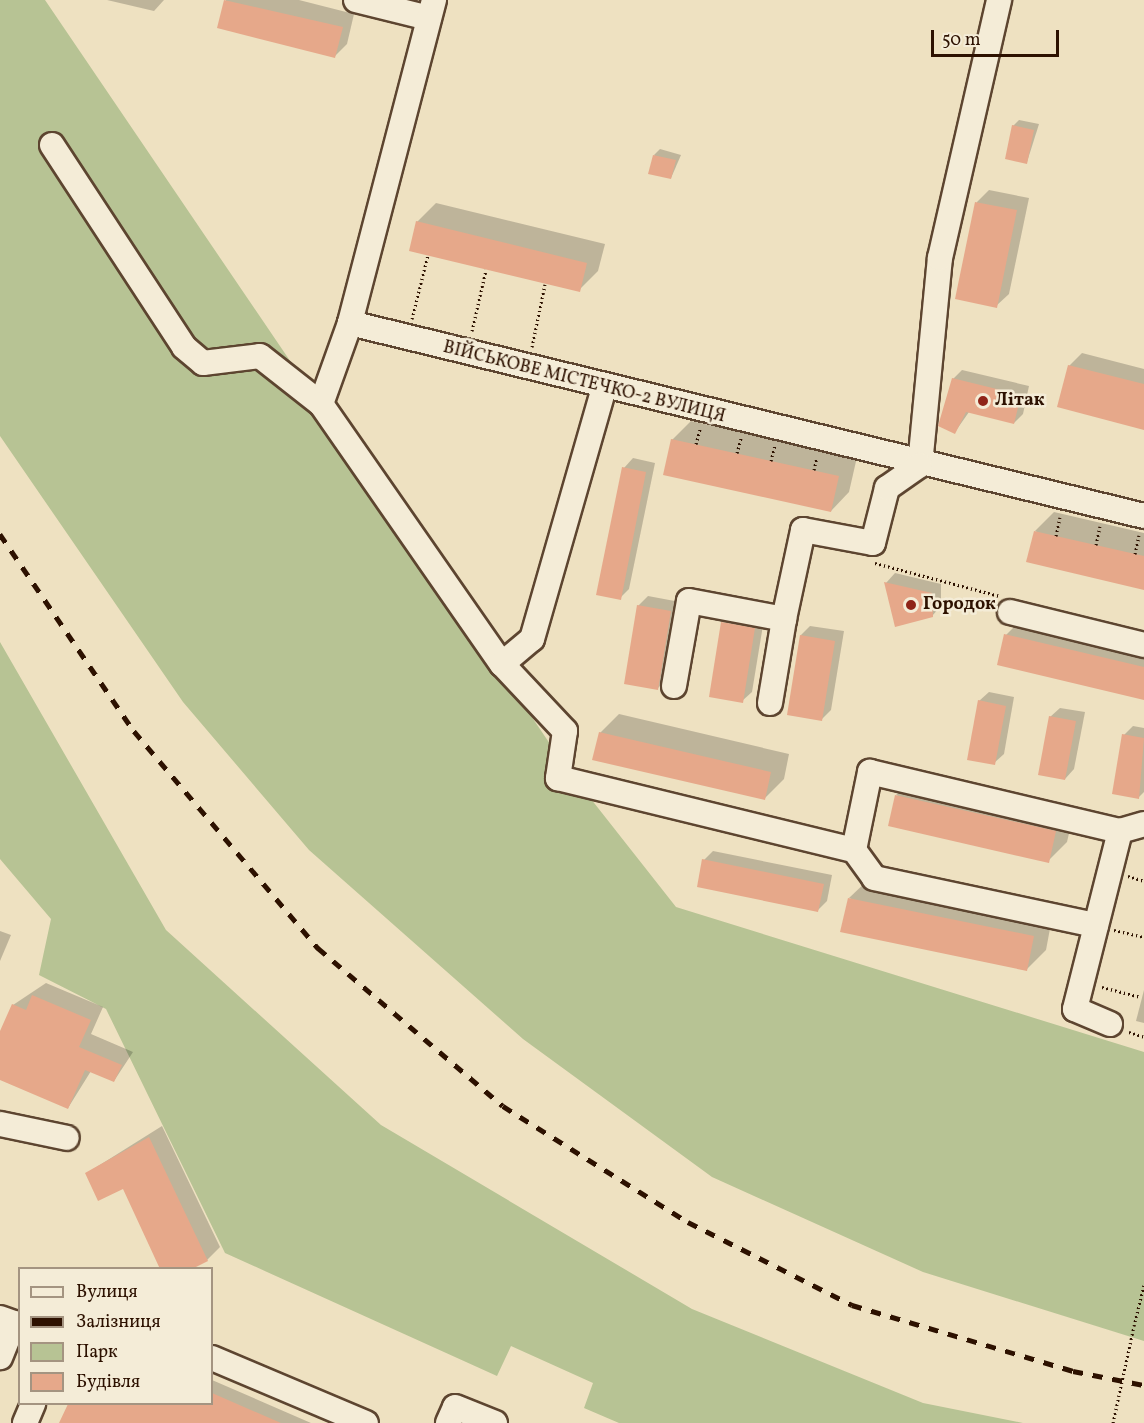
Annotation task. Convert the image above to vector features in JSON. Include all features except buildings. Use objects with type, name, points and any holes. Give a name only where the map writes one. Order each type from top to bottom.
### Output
[{"type":"street","points":[[321,404],[350,323],[431,9],[356,0]]},
{"type":"street","points":[[770,703],[784,619],[803,530],[873,543],[887,488],[920,465],[940,258],[999,0]]},
{"type":"street","points":[[52,144],[184,347],[203,363],[260,356],[321,404],[502,664],[565,731],[558,778],[854,850],[874,878],[1096,925]]},
{"type":"street","name":"ВІЙСЬКОВЕ МІСТЕЧКО-2 ВУЛИЦЯ","points":[[350,323],[603,388],[920,465],[1144,516]]},
{"type":"street","points":[[502,664],[532,639],[603,388]]},
{"type":"street","points":[[674,686],[689,601],[784,619]]},
{"type":"street","points":[[1010,612],[1144,645]]},
{"type":"street","points":[[854,850],[870,772],[1120,831],[1144,824]]},
{"type":"street","points":[[1110,1024],[1075,1009],[1120,831]]},
{"type":"street","points":[[0,1124],[67,1138]]},
{"type":"street","points":[[0,1357],[11,1321]]},
{"type":"street","points":[[213,1358],[366,1423]]},
{"type":"street","points":[[25,1423],[33,1405]]},
{"type":"street","points":[[448,1423],[455,1407],[495,1423]]},
{"type":"path","points":[[407,338],[428,255]]},
{"type":"path","points":[[466,353],[486,270]]},
{"type":"path","points":[[527,369],[545,284]]},
{"type":"path","points":[[873,543],[876,567],[1000,596],[1010,612]]},
{"type":"path","points":[[1096,925],[1144,937]]},
{"type":"path","points":[[1082,982],[1140,997]]},
{"type":"path","points":[[1113,1423],[1144,1285]]},
{"type":"green space","points":[[0,0],[45,0],[565,766],[676,907],[1144,1052],[1144,1341],[923,1272],[712,1177],[523,1039],[309,850],[183,702],[0,436]]},
{"type":"green space","points":[[0,642],[166,930],[381,1125],[692,1309],[923,1403],[1023,1423],[619,1423],[584,1408],[593,1383],[511,1346],[497,1376],[225,1253],[106,1009],[39,975],[51,919],[0,859]]},
{"type":"railway","points":[[0,534],[134,731],[318,948],[503,1106],[688,1222],[852,1305],[1073,1371],[1144,1385]]},
{"type":"place","name":"Літак","points":[[983,401]]},
{"type":"place","name":"Городок","points":[[911,605]]}]
